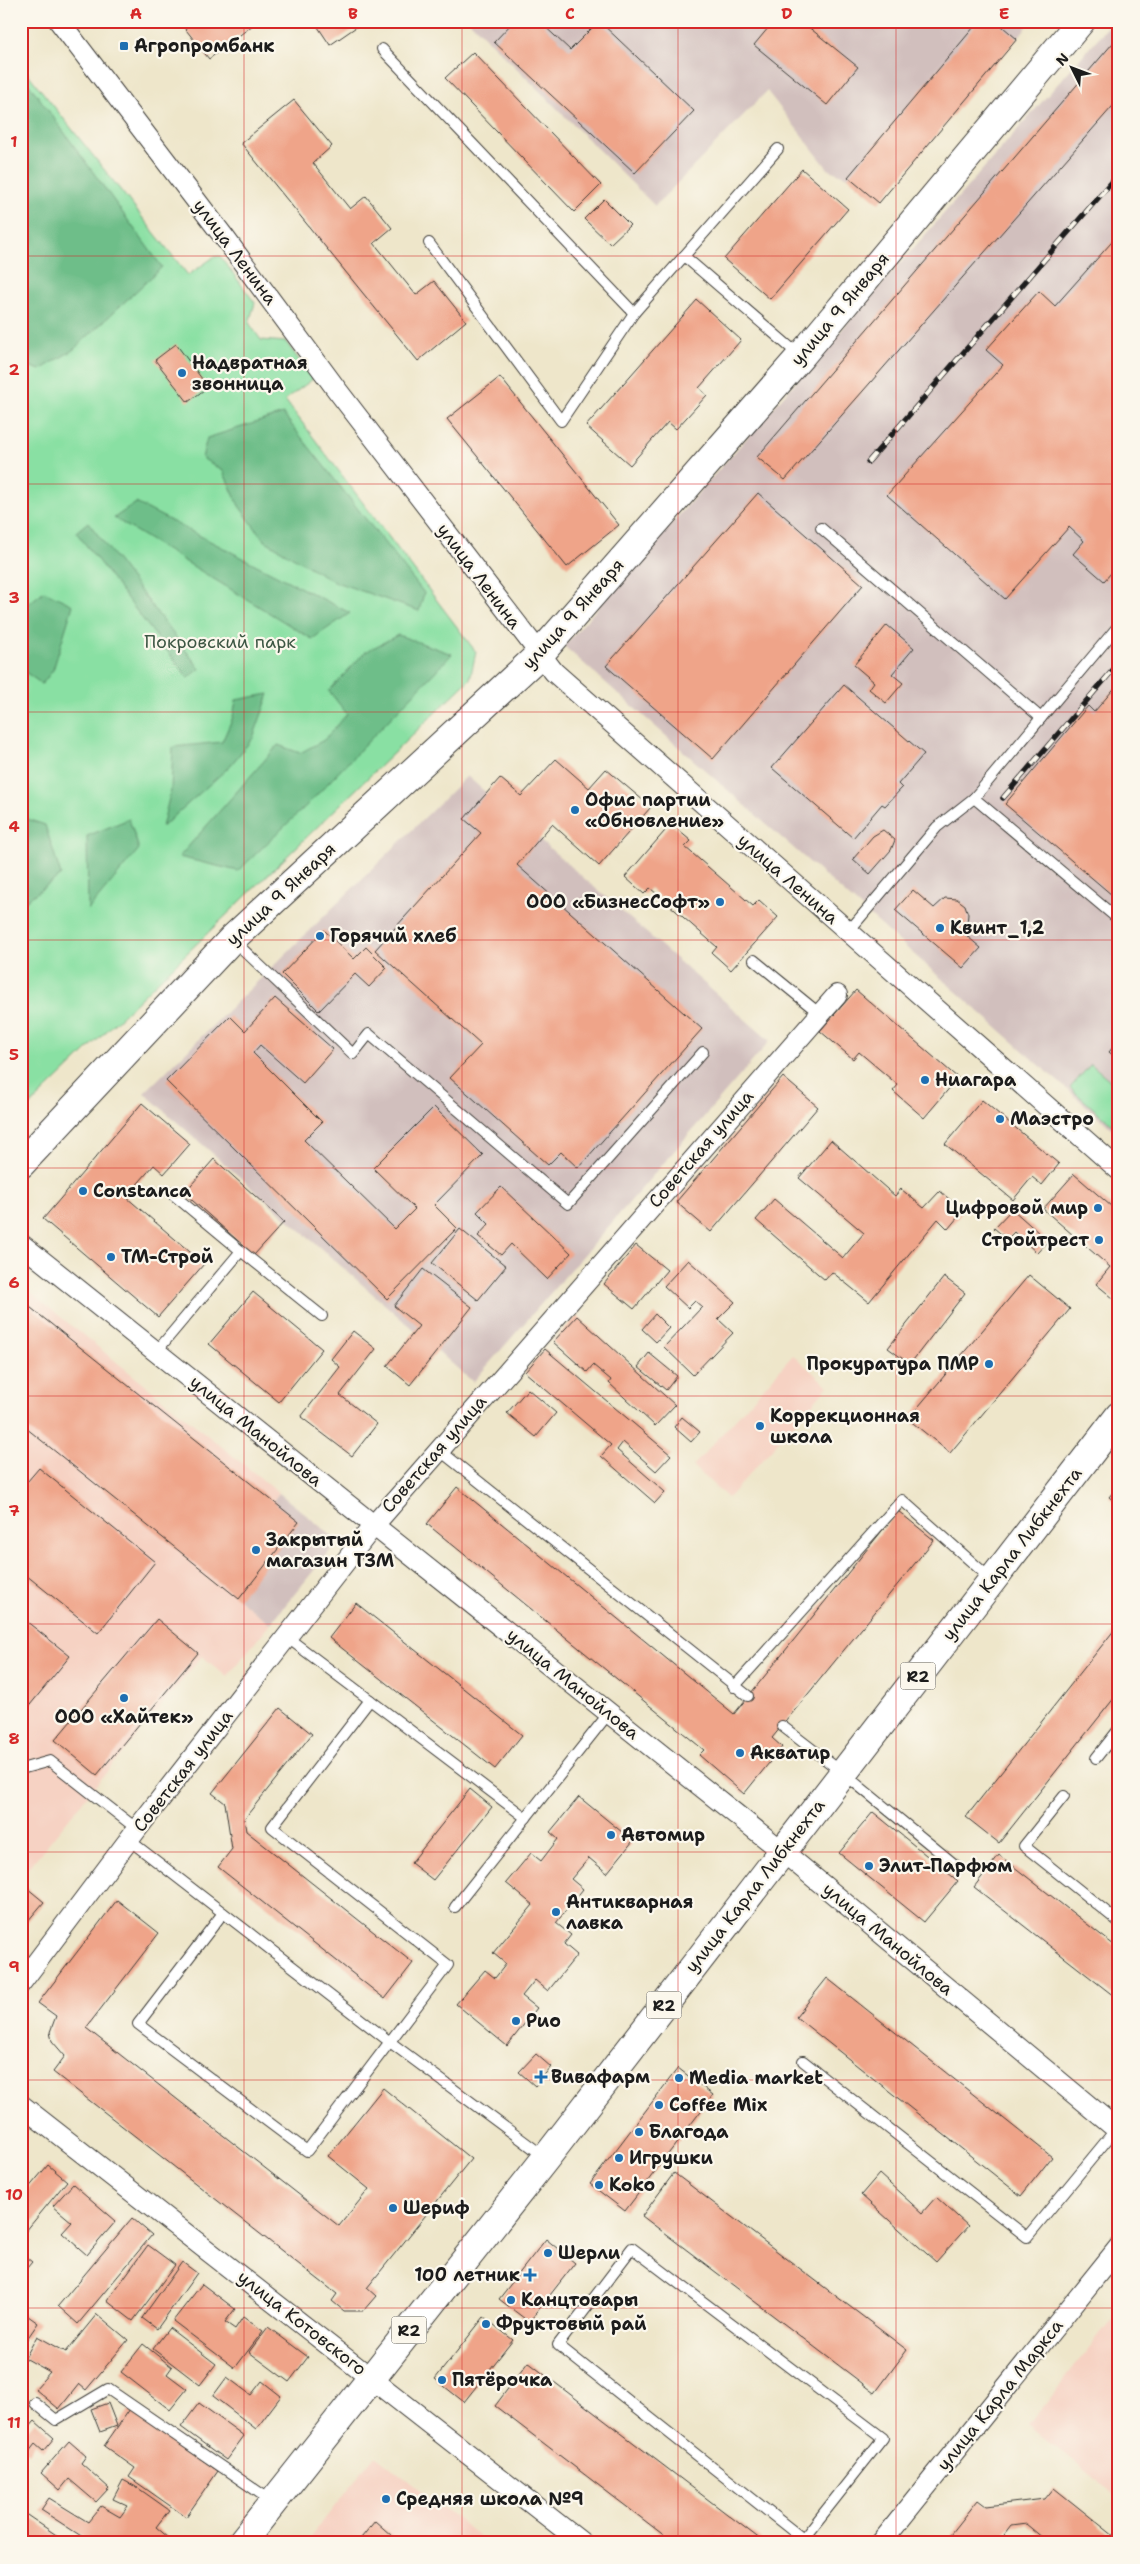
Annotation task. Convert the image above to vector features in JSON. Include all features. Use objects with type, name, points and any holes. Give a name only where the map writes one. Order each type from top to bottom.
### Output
[{"type":"street","name":"улица Ленина","points":[[59,21],[539,655],[554,672],[1119,1170]]},
{"type":"street","name":"улица 9 Января","points":[[21,1164],[232,939],[539,655],[800,356],[1081,21]]},
{"type":"street","name":"Советская улица","points":[[21,1983],[133,1835],[374,1525],[438,1449],[837,995]]},
{"type":"street","name":"улица Манойлова","points":[[21,1244],[782,1851],[1118,2130]]},
{"type":"street","name":"улица Карла Либкнехта","points":[[241,2543],[546,2158],[1119,1416]]},
{"type":"street","name":"улица Котовского","points":[[21,2105],[582,2543]]},
{"type":"street","name":"улица Карла Маркса","points":[[881,2543],[1119,2246]]},
{"type":"lane","points":[[382,50],[634,313]]},
{"type":"lane","points":[[429,243],[561,421],[634,313],[778,149]]},
{"type":"lane","points":[[684,256],[800,356]]},
{"type":"lane","points":[[821,528],[1041,718]]},
{"type":"lane","points":[[848,932],[937,827],[974,798],[1119,625]]},
{"type":"lane","points":[[974,798],[1119,920]]},
{"type":"lane","points":[[232,939],[352,1054],[370,1034],[568,1204],[703,1052]]},
{"type":"lane","points":[[754,960],[820,1014]]},
{"type":"lane","points":[[170,1192],[322,1316]]},
{"type":"lane","points":[[156,1352],[241,1251]]},
{"type":"lane","points":[[438,1449],[734,1687],[748,1696]]},
{"type":"lane","points":[[734,1687],[902,1500],[992,1580]]},
{"type":"lane","points":[[288,1638],[526,1818]]},
{"type":"lane","points":[[223,1913],[138,2024],[307,2151],[448,1965],[272,1828],[370,1700]]},
{"type":"lane","points":[[455,1907],[609,1713]]},
{"type":"lane","points":[[782,1726],[843,1772],[959,1868]]},
{"type":"lane","points":[[1096,1758],[1119,1729]]},
{"type":"lane","points":[[21,1769],[50,1761],[223,1913],[390,2042],[546,2158]]},
{"type":"lane","points":[[1064,1796],[1024,1846],[1119,1922]]},
{"type":"lane","points":[[803,2061],[1027,2237],[1118,2130]]},
{"type":"lane","points":[[632,2248],[883,2438],[802,2541],[558,2345],[632,2248]]},
{"type":"lane","points":[[35,2403],[56,2420],[108,2389],[273,2502]]},
{"type":"shaded area","points":[[469,21],[979,21],[848,177],[829,170],[767,91],[655,206]]},
{"type":"shaded area","points":[[996,21],[1031,21],[1017,39]]},
{"type":"shaded area","points":[[1113,21],[1119,21],[1119,1135],[564,646]]},
{"type":"shaded area","points":[[467,776],[770,1041],[473,1382],[144,1093]]},
{"type":"shaded area","name":"ООО «Хайтек»","points":[[21,1285],[279,1493],[212,1577],[270,1624],[227,1677],[202,1656],[25,1872],[21,1870]]},
{"type":"shaded area","name":"Коррекционная школа","points":[[793,1355],[828,1386],[728,1498],[693,1466]]},
{"type":"shaded area","points":[[279,1493],[338,1541],[270,1624],[239,1599],[273,1501]]},
{"type":"shaded area","points":[[1119,2310],[1119,2498],[1028,2425]]},
{"type":"shaded area","name":"Средняя школа №9","points":[[375,2455],[488,2543],[306,2543]]},
{"type":"green space","name":"Покровский парк","points":[[21,65],[188,275],[214,257],[220,256],[255,303],[249,323],[261,340],[286,342],[313,379],[285,400],[476,652],[470,679],[21,1114]]},
{"type":"green space","points":[[21,73],[162,267],[73,350],[40,370],[21,363]]},
{"type":"green space","points":[[283,414],[424,593],[419,611],[333,581],[264,540],[239,506],[223,471],[202,458],[207,438]]},
{"type":"green space","points":[[136,503],[350,613],[312,639],[114,518]]},
{"type":"green space","points":[[88,522],[200,669],[188,678],[76,532]]},
{"type":"green space","points":[[44,591],[73,605],[53,670],[42,684],[25,672],[21,610]]},
{"type":"green space","points":[[398,635],[452,654],[309,803],[238,871],[179,857],[278,745],[300,753],[324,740],[347,714],[329,691],[365,652]]},
{"type":"green space","points":[[269,694],[253,738],[229,767],[162,827],[171,790],[173,747],[222,742],[233,717],[236,700]]},
{"type":"green space","points":[[21,817],[45,825],[61,875],[21,904]]},
{"type":"green space","points":[[129,819],[139,849],[88,910],[87,836]]},
{"type":"green space","points":[[1091,1064],[1119,1088],[1119,1131],[1070,1088]]},
{"type":"building","points":[[179,21],[258,21],[209,59]]},
{"type":"building","points":[[314,21],[365,21],[330,45]]},
{"type":"building","points":[[514,21],[539,21],[570,50],[599,21],[694,111],[635,173],[494,42]]},
{"type":"building","points":[[774,21],[801,21],[858,67],[827,105],[754,45]]},
{"type":"building","points":[[979,21],[996,21],[1017,39],[879,203],[848,177]]},
{"type":"building","points":[[1119,36],[1119,99],[785,480],[757,457]]},
{"type":"building","points":[[473,52],[601,185],[574,212],[445,78]]},
{"type":"building","points":[[294,100],[332,146],[313,163],[350,209],[366,196],[392,228],[374,243],[416,295],[434,281],[466,321],[418,361],[241,143]]},
{"type":"building","points":[[802,169],[848,209],[770,299],[724,259]]},
{"type":"building","points":[[604,199],[630,225],[610,244],[584,219]]},
{"type":"building","points":[[1119,234],[1119,564],[1104,581],[1073,554],[1084,541],[1069,527],[1005,599],[887,495],[1003,365],[986,350],[1039,291],[1055,306]]},
{"type":"building","points":[[697,300],[741,340],[699,388],[707,395],[676,429],[668,422],[630,465],[586,426]]},
{"type":"building","name":"Надвратная звонница","points":[[176,344],[208,387],[188,402],[155,360]]},
{"type":"building","points":[[500,377],[619,525],[567,567],[447,419]]},
{"type":"building","points":[[758,493],[863,585],[713,759],[606,666]]},
{"type":"building","points":[[887,625],[914,648],[892,674],[903,683],[886,703],[869,689],[874,682],[854,665]]},
{"type":"building","points":[[1119,683],[1119,901],[1005,804],[1088,706],[1094,712]]},
{"type":"building","points":[[844,685],[924,754],[898,784],[902,788],[885,806],[882,804],[853,838],[772,768]]},
{"type":"building","points":[[556,759],[589,788],[606,769],[651,807],[599,866],[552,824],[517,865],[702,1029],[578,1168],[561,1152],[548,1165],[450,1078],[481,1045],[375,950],[481,833],[464,819],[500,778],[521,796]]},
{"type":"building","points":[[671,824],[691,841],[685,847],[753,906],[759,900],[778,917],[731,970],[712,953],[717,947],[650,888],[644,894],[625,877]]},
{"type":"building","points":[[883,830],[895,840],[891,850],[870,874],[853,859],[873,836]]},
{"type":"building","name":"Квинт_1,2","points":[[913,890],[934,908],[945,898],[957,899],[965,905],[968,914],[967,925],[961,931],[981,948],[963,968],[895,910]]},
{"type":"building","points":[[324,930],[354,959],[366,947],[387,968],[369,987],[355,974],[319,1011],[282,974]]},
{"type":"building","points":[[856,990],[958,1078],[924,1118],[893,1091],[898,1085],[859,1052],[853,1059],[820,1031]]},
{"type":"building","points":[[275,998],[333,1049],[303,1083],[260,1045],[253,1053],[322,1122],[304,1140],[395,1229],[415,1209],[373,1168],[434,1107],[483,1155],[434,1205],[457,1228],[387,1299],[166,1081],[230,1016],[245,1031]]},
{"type":"building","points":[[1119,1040],[1119,1060],[1109,1052]]},
{"type":"building","points":[[783,1077],[818,1107],[711,1232],[676,1202]]},
{"type":"building","points":[[982,1100],[1059,1164],[1042,1185],[1032,1177],[1013,1200],[945,1144]]},
{"type":"building","points":[[142,1103],[190,1144],[164,1174],[154,1165],[126,1197],[204,1264],[158,1317],[43,1219]]},
{"type":"building","points":[[831,1140],[895,1196],[901,1189],[924,1208],[940,1191],[963,1211],[948,1229],[938,1219],[869,1302],[832,1272],[825,1280],[756,1220],[774,1199],[843,1258],[864,1233],[799,1178]]},
{"type":"building","points":[[214,1159],[284,1222],[254,1255],[184,1193]]},
{"type":"building","name":"Стройтрест","points":[[1074,1174],[1119,1213],[1119,1303],[1096,1284],[1110,1267],[1043,1209]]},
{"type":"building","points":[[501,1187],[571,1253],[547,1279],[511,1244],[501,1255],[478,1236],[489,1224],[477,1212]]},
{"type":"building","points":[[1012,1209],[1048,1241],[1037,1253],[1014,1232],[1007,1239],[994,1228]]},
{"type":"building","points":[[460,1229],[506,1266],[478,1300],[432,1263]]},
{"type":"building","points":[[636,1245],[667,1270],[634,1309],[604,1284]]},
{"type":"building","points":[[688,1260],[735,1302],[718,1319],[733,1333],[693,1375],[664,1347],[702,1307],[695,1301],[688,1308],[664,1286]]},
{"type":"building","points":[[423,1269],[472,1307],[410,1385],[387,1366],[419,1326],[394,1306]]},
{"type":"building","name":"Прокуратура ПМР","points":[[1029,1275],[1070,1309],[950,1453],[908,1419]]},
{"type":"building","points":[[944,1277],[965,1293],[910,1364],[888,1348]]},
{"type":"building","points":[[253,1292],[322,1349],[279,1402],[209,1344]]},
{"type":"building","points":[[21,1300],[299,1522],[239,1599],[21,1424]]},
{"type":"building","points":[[655,1314],[669,1328],[656,1342],[642,1329]]},
{"type":"building","points":[[577,1316],[675,1405],[655,1426],[609,1383],[611,1380],[593,1365],[587,1372],[553,1342]]},
{"type":"building","points":[[353,1331],[376,1349],[340,1395],[377,1424],[352,1456],[301,1417],[340,1367],[331,1359]]},
{"type":"building","points":[[545,1349],[671,1455],[656,1471],[623,1442],[617,1450],[665,1492],[655,1503],[601,1456],[611,1445],[525,1372]]},
{"type":"building","points":[[649,1353],[677,1376],[666,1390],[638,1367]]},
{"type":"building","points":[[528,1389],[556,1413],[536,1437],[507,1413]]},
{"type":"building","points":[[682,1417],[700,1432],[691,1442],[674,1427]]},
{"type":"building","points":[[39,1468],[155,1562],[98,1633],[21,1571],[21,1489]]},
{"type":"building","points":[[1119,1485],[1119,1505],[1109,1497]]},
{"type":"building","points":[[457,1487],[734,1714],[898,1511],[934,1540],[772,1738],[782,1747],[744,1794],[699,1755],[704,1750],[427,1524]]},
{"type":"building","points":[[356,1603],[522,1735],[495,1769],[329,1638]]},
{"type":"building","points":[[21,1617],[70,1656],[21,1716]]},
{"type":"building","points":[[157,1619],[198,1653],[97,1775],[55,1740]]},
{"type":"building","points":[[1119,1624],[1119,1692],[999,1843],[966,1817]]},
{"type":"building","points":[[280,1708],[312,1734],[244,1819],[246,1831],[413,1963],[385,1999],[218,1867],[232,1849],[225,1803],[212,1793]]},
{"type":"building","points":[[470,1789],[492,1807],[433,1880],[411,1863]]},
{"type":"building","points":[[579,1797],[633,1841],[607,1873],[589,1858],[571,1879],[583,1889],[556,1923],[571,1935],[564,1944],[577,1955],[548,1991],[535,1980],[522,1996],[537,2008],[507,2046],[456,2004],[485,1970],[495,1978],[506,1964],[493,1953],[533,1905],[506,1883],[531,1853],[541,1861],[558,1839],[550,1832]]},
{"type":"building","points":[[873,1812],[958,1881],[924,1922],[839,1853]]},
{"type":"building","points":[[999,1855],[1119,1949],[1119,2000],[974,1887]]},
{"type":"building","points":[[21,1883],[44,1902],[21,1929]]},
{"type":"building","points":[[117,1900],[159,1933],[86,2028],[339,2226],[369,2189],[328,2156],[383,2088],[471,2159],[367,2288],[376,2296],[363,2311],[344,2311],[332,2301],[337,2294],[53,2072],[65,2056],[52,2041],[50,2032],[56,2016],[38,2003]]},
{"type":"building","points":[[827,1978],[1052,2157],[1021,2196],[796,2017]]},
{"type":"building","points":[[536,2054],[551,2067],[535,2086],[519,2072]]},
{"type":"building","points":[[678,2068],[713,2095],[625,2211],[590,2184]]},
{"type":"building","points":[[48,2165],[67,2181],[21,2237],[21,2197]]},
{"type":"building","points":[[674,2173],[907,2350],[875,2393],[642,2216]]},
{"type":"building","points":[[879,2174],[922,2213],[936,2197],[968,2226],[936,2262],[861,2195]]},
{"type":"building","points":[[73,2184],[116,2221],[87,2255],[62,2233],[72,2222],[53,2206]]},
{"type":"building","points":[[132,2218],[152,2235],[78,2324],[58,2306]]},
{"type":"building","points":[[546,2239],[575,2263],[529,2322],[499,2299]]},
{"type":"building","points":[[148,2245],[175,2265],[133,2321],[107,2301]]},
{"type":"building","points":[[21,2253],[32,2262],[21,2275]]},
{"type":"building","points":[[182,2262],[197,2273],[157,2329],[142,2318]]},
{"type":"building","points":[[202,2284],[235,2309],[225,2322],[235,2329],[243,2317],[263,2331],[235,2368],[173,2321]]},
{"type":"building","points":[[21,2311],[38,2323],[27,2339],[21,2335]]},
{"type":"building","points":[[97,2314],[128,2340],[86,2390],[79,2384],[59,2409],[35,2389],[50,2372],[25,2358],[37,2336],[66,2352]]},
{"type":"building","points":[[484,2317],[513,2340],[464,2402],[435,2379]]},
{"type":"building","points":[[268,2327],[308,2357],[289,2382],[249,2352]]},
{"type":"building","points":[[169,2328],[216,2364],[200,2385],[153,2349]]},
{"type":"building","points":[[143,2344],[172,2367],[167,2374],[187,2389],[170,2410],[121,2372]]},
{"type":"building","points":[[528,2362],[765,2543],[674,2543],[495,2406]]},
{"type":"building","points":[[227,2377],[251,2395],[262,2381],[281,2396],[256,2429],[213,2396]]},
{"type":"building","points":[[108,2403],[117,2426],[100,2432],[91,2409]]},
{"type":"building","points":[[199,2403],[244,2436],[226,2460],[181,2427]]},
{"type":"building","points":[[130,2409],[218,2471],[186,2517],[129,2477],[135,2468],[104,2446]]},
{"type":"building","points":[[35,2421],[54,2438],[43,2451],[35,2444],[28,2453],[21,2447],[21,2437]]},
{"type":"building","points":[[69,2441],[86,2456],[81,2463],[109,2488],[96,2502],[69,2479],[60,2490],[41,2473]]},
{"type":"building","points":[[123,2480],[169,2510],[156,2527],[169,2538],[166,2543],[92,2543],[41,2510],[49,2498],[88,2522],[101,2506],[120,2517],[128,2506],[113,2499]]},
{"type":"building","points":[[1054,2488],[1119,2540],[1119,2543],[1049,2543],[1026,2524],[1011,2526],[998,2543],[944,2543],[978,2500],[986,2506],[1045,2499]]},
{"type":"building","points":[[21,2511],[68,2543],[26,2543],[21,2539]]},
{"type":"building","points":[[375,2521],[400,2543],[357,2543]]},
{"type":"railway","points":[[868,462],[1119,174]]},
{"type":"railway","points":[[1003,798],[1119,663]]},
{"type":"place","name":"Агропромбанк","points":[[124,46]]},
{"type":"place","name":"Надвратная звонница","points":[[182,373]]},
{"type":"place","name":"Офис партии «Обновление»","points":[[575,810]]},
{"type":"place","name":"ООО «БизнесСофт»","points":[[720,902]]},
{"type":"place","name":"Квинт_1,2","points":[[940,928]]},
{"type":"place","name":"Горячий хлеб","points":[[320,936]]},
{"type":"place","name":"Ниагара","points":[[925,1080]]},
{"type":"place","name":"Маэстро","points":[[1000,1119]]},
{"type":"place","name":"Constanca","points":[[83,1191]]},
{"type":"place","name":"Цифровой мир","points":[[1098,1208]]},
{"type":"place","name":"Стройтрест","points":[[1099,1240]]},
{"type":"place","name":"ТМ-Строй","points":[[111,1257]]},
{"type":"place","name":"Прокуратура ПМР","points":[[989,1364]]},
{"type":"place","name":"Коррекционная школа","points":[[760,1426]]},
{"type":"place","name":"Закрытый магазин ТЗМ","points":[[256,1550]]},
{"type":"place","name":"ООО «Хайтек»","points":[[124,1698]]},
{"type":"place","name":"Акватир","points":[[740,1753]]},
{"type":"place","name":"Автомир","points":[[611,1835]]},
{"type":"place","name":"Элит-Парфюм","points":[[869,1866]]},
{"type":"place","name":"Антикварная лавка","points":[[556,1912]]},
{"type":"place","name":"Рио","points":[[516,2021]]},
{"type":"place","name":"Вивафарм","points":[[541,2077]]},
{"type":"place","name":"Media market","points":[[679,2078]]},
{"type":"place","name":"Coffee Mix","points":[[659,2105]]},
{"type":"place","name":"Благода","points":[[639,2132]]},
{"type":"place","name":"Игрушки","points":[[619,2158]]},
{"type":"place","name":"Koko","points":[[599,2185]]},
{"type":"place","name":"Шериф","points":[[393,2208]]},
{"type":"place","name":"Шерли","points":[[548,2253]]},
{"type":"place","name":"100 летник","points":[[530,2275]]},
{"type":"place","name":"Канцтовары","points":[[511,2300]]},
{"type":"place","name":"Фруктовый рай","points":[[486,2324]]},
{"type":"place","name":"Пятёрочка","points":[[442,2380]]},
{"type":"place","name":"Средняя школа №9","points":[[386,2499]]}]
